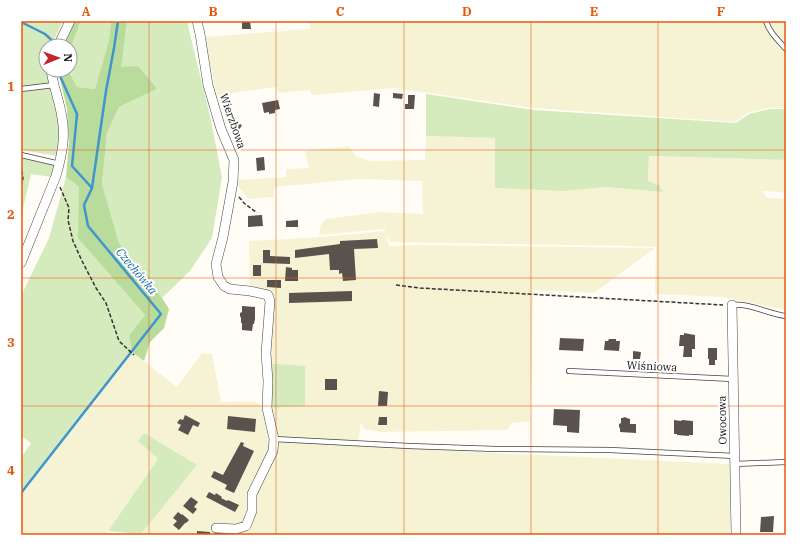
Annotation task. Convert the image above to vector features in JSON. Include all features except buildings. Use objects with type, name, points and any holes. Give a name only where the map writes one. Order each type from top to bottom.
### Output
[{"type":"street","points":[[62,38],[70,21]]},
{"type":"street","name":"Wierzbowa","points":[[197,21],[208,85],[221,130],[234,160],[234,182],[216,264],[218,277],[224,286],[230,289],[268,294],[270,301],[266,353],[268,381],[267,408],[274,439]]},
{"type":"street","points":[[21,263],[60,164],[63,140],[63,120],[53,78]]},
{"type":"street","name":"Owocowa","points":[[732,305],[736,535]]},
{"type":"street","points":[[216,528],[236,528],[246,526],[252,511],[252,494],[273,451],[274,439]]},
{"type":"lane","points":[[766,21],[772,33],[786,49]]},
{"type":"lane","points":[[21,89],[54,85]]},
{"type":"lane","points":[[21,154],[60,164]]},
{"type":"lane","points":[[732,305],[741,304],[786,316]]},
{"type":"lane","name":"Wiśniowa","points":[[569,371],[733,379]]},
{"type":"lane","points":[[274,439],[417,447],[610,450],[735,460],[786,462]]},
{"type":"path","points":[[21,173],[22,172],[23,178],[21,187]]},
{"type":"path","points":[[56,176],[69,208],[68,220],[73,241],[89,275],[106,303],[119,342],[134,355]]},
{"type":"path","points":[[234,182],[240,198],[257,213]]},
{"type":"path","points":[[396,285],[420,288],[732,305]]},
{"type":"shaded area","points":[[310,21],[765,21],[786,51],[786,108],[769,108],[747,113],[735,122],[533,108],[394,88],[312,95],[310,90],[278,93],[276,87],[217,95],[204,37],[310,29]]},
{"type":"shaded area","points":[[766,21],[786,21],[786,49]]},
{"type":"shaded area","points":[[426,136],[495,138],[495,188],[604,187],[662,192],[660,186],[648,182],[649,156],[786,160],[786,193],[762,191],[767,198],[786,199],[786,310],[723,297],[655,294],[656,247],[390,242],[386,232],[389,246],[422,245],[655,248],[594,293],[533,290],[530,421],[512,423],[507,430],[380,432],[364,429],[361,422],[358,444],[336,443],[495,453],[731,464],[730,535],[145,535],[141,534],[197,465],[138,441],[158,459],[105,535],[21,535],[21,493],[132,352],[177,387],[202,353],[212,354],[221,402],[253,401],[267,408],[266,363],[268,294],[250,291],[249,241],[310,238],[385,231],[385,229],[319,235],[321,224],[327,219],[380,212],[423,214],[422,181],[359,179],[274,187],[274,197],[249,199],[240,189],[236,180],[286,177],[286,169],[309,168],[305,151],[349,146],[356,156],[369,161],[425,160]]},
{"type":"green space","points":[[21,21],[63,21],[55,38],[38,38],[38,78],[50,78],[59,121],[58,156],[21,150]]},
{"type":"green space","points":[[74,21],[81,21],[74,38],[67,38]]},
{"type":"green space","points":[[81,21],[111,21],[109,40],[95,89],[77,87],[72,78],[78,78],[78,38],[74,38]]},
{"type":"green space","points":[[111,21],[127,21],[121,67],[138,66],[157,89],[119,107],[107,133],[102,184],[119,243],[169,309],[164,328],[150,342],[144,361],[132,352],[129,335],[145,315],[78,238],[79,187],[66,177],[69,143],[67,109],[60,78],[72,78],[77,87],[95,89],[109,40]]},
{"type":"green space","points":[[127,21],[188,21],[210,116],[222,177],[212,238],[190,271],[162,298],[119,243],[102,184],[107,133],[119,107],[157,89],[120,68]]},
{"type":"green space","points":[[426,94],[534,110],[736,123],[749,114],[770,109],[786,109],[786,160],[649,156],[648,181],[660,186],[663,192],[604,187],[564,191],[495,188],[495,138],[426,136]]},
{"type":"green space","points":[[21,158],[55,166],[52,177],[31,174],[21,217]]},
{"type":"green space","points":[[66,177],[79,187],[79,238],[145,315],[129,335],[132,352],[21,493],[21,458],[31,443],[21,436],[21,296],[49,238]]},
{"type":"green space","points":[[266,363],[305,366],[305,406],[267,408]]},
{"type":"green space","points":[[144,433],[197,465],[141,534],[108,531],[158,459],[138,441]]},
{"type":"waterway","name":"Czechówka","points":[[21,493],[161,314],[88,226],[84,205],[92,188],[118,21]]},
{"type":"waterway","points":[[21,22],[45,34],[49,38]]},
{"type":"waterway","points":[[61,78],[77,114],[72,166],[92,188]]}]
